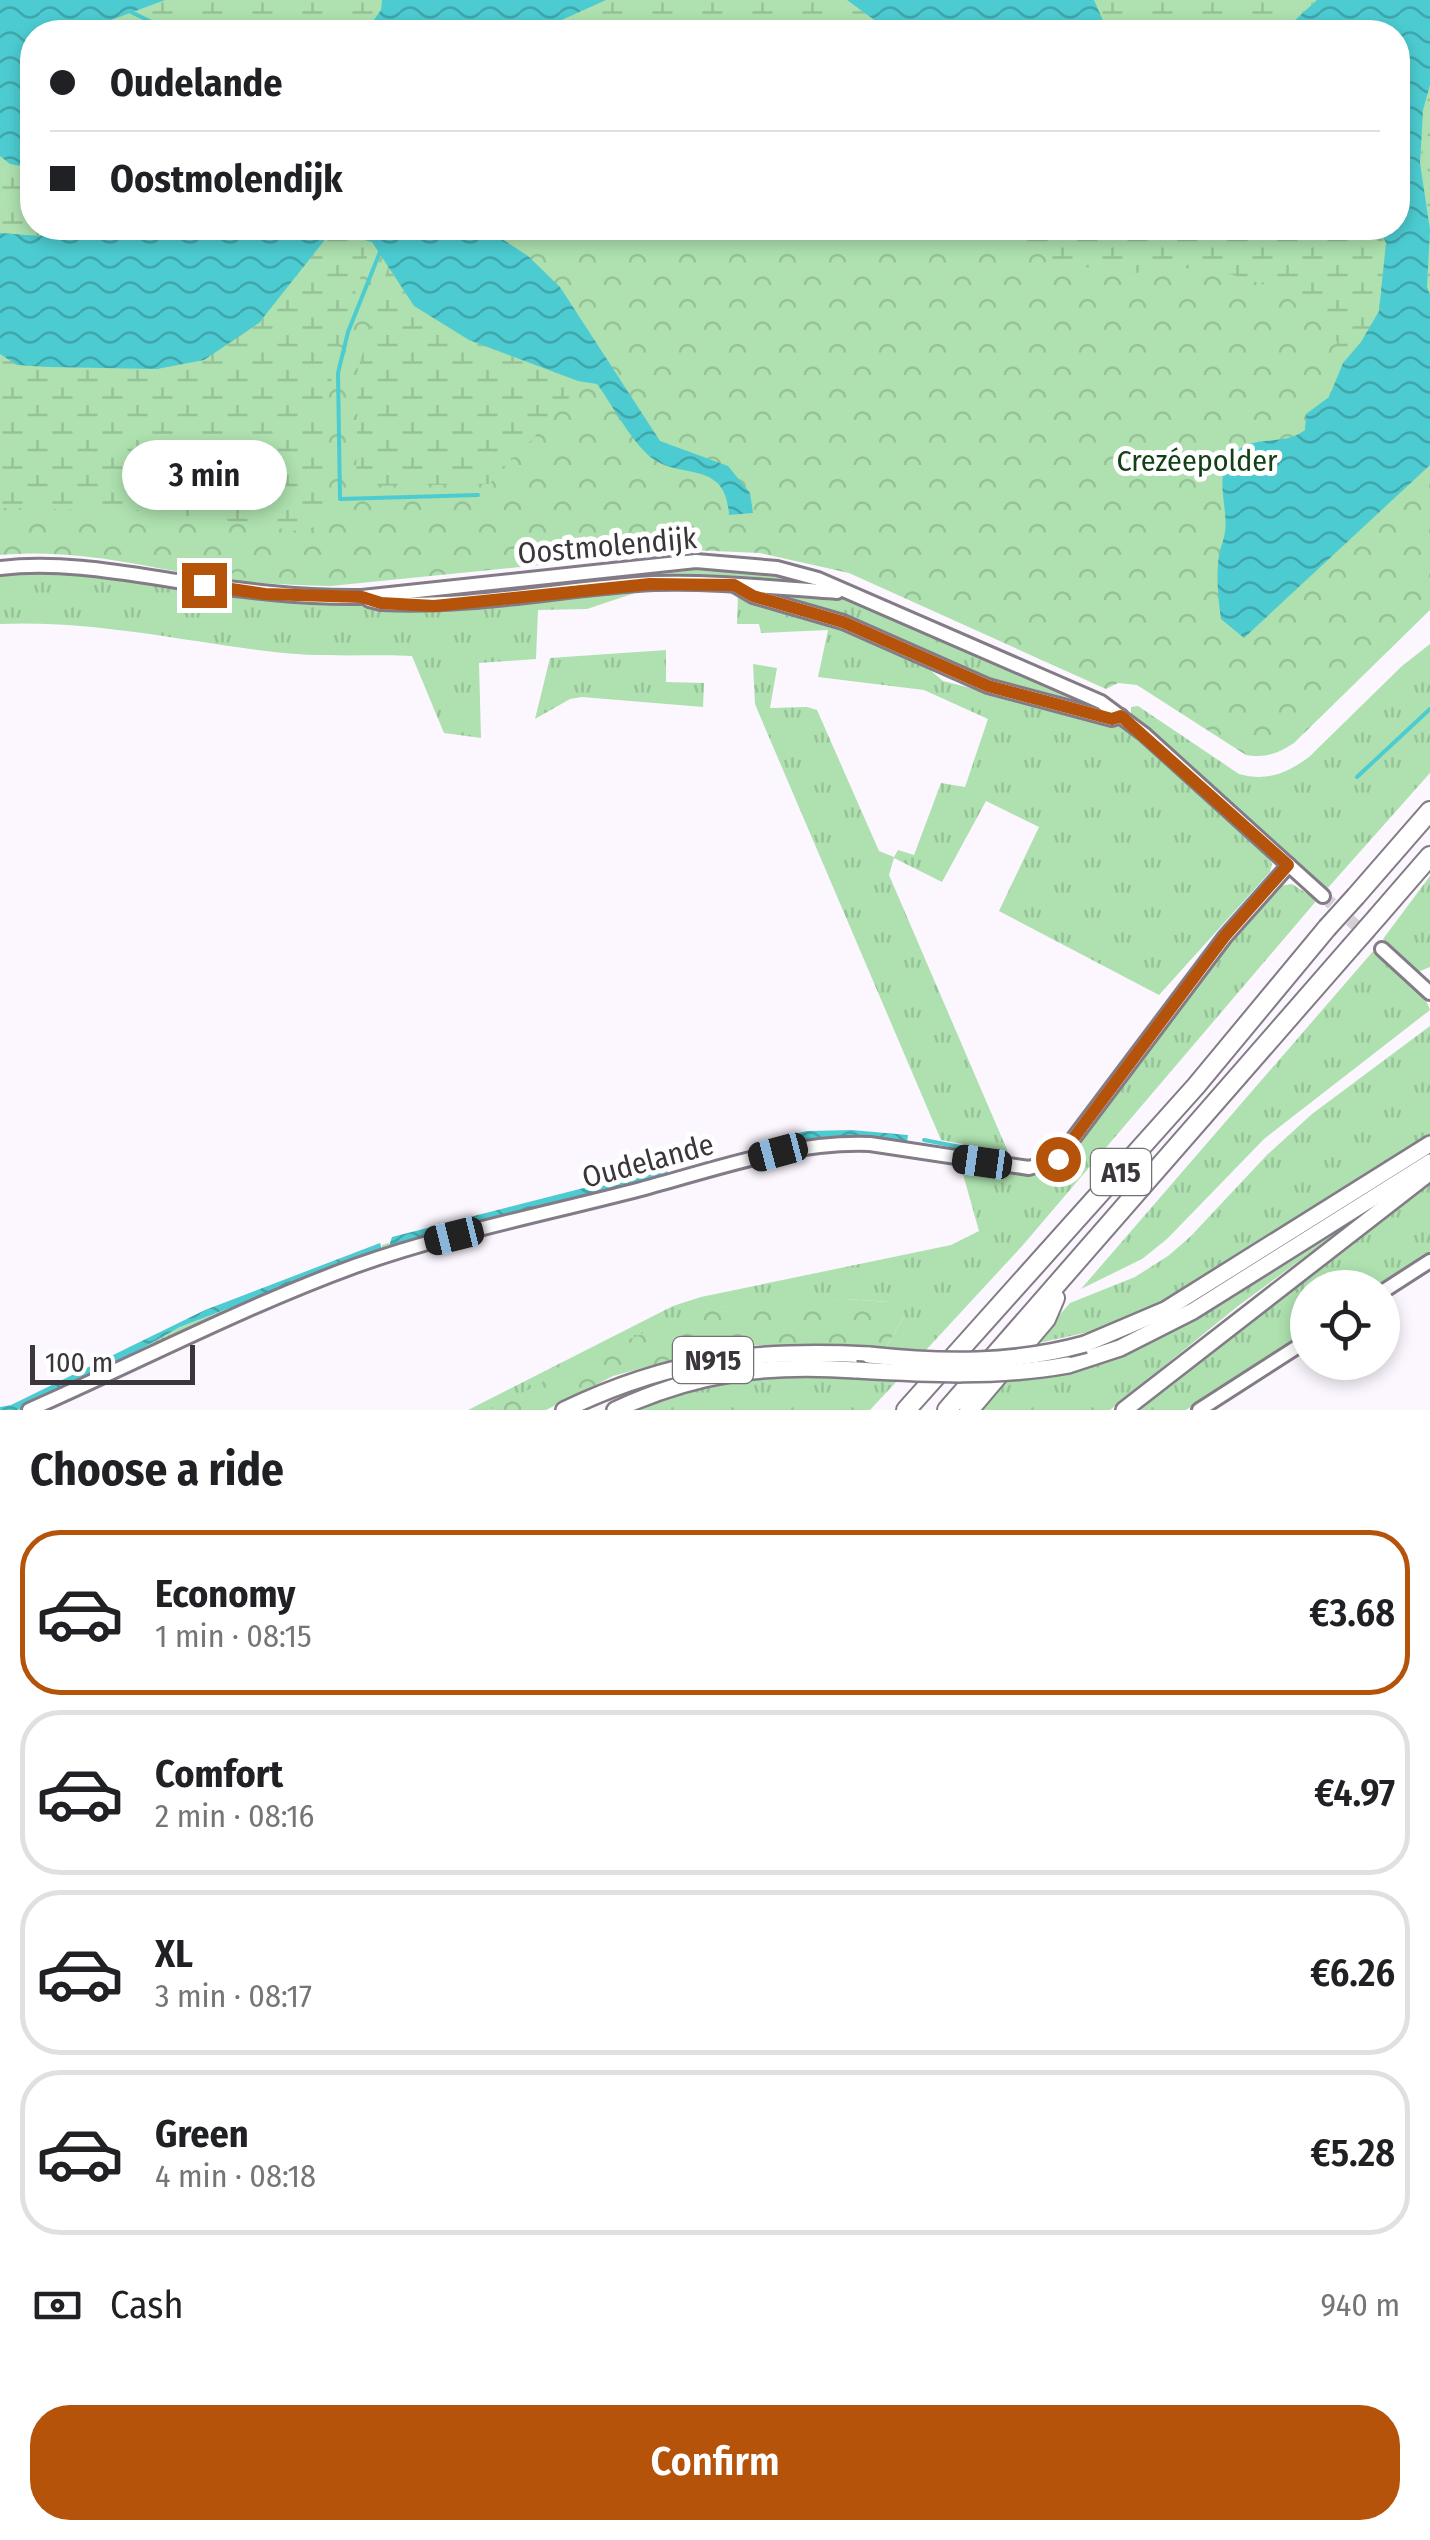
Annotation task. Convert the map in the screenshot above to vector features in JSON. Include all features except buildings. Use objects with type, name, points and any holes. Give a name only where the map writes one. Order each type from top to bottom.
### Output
[{"type":"highway","name":"A15","points":[[906,1410],[1148,1142],[1430,811]]},
{"type":"highway","name":"A15","points":[[947,1410],[1430,856]]},
{"type":"highway","name":"A15","points":[[969,1410],[1046,1320],[1064,1280]]},
{"type":"main road","name":"N915","points":[[564,1410],[625,1384],[698,1363],[796,1351],[994,1361],[1085,1344],[1165,1310],[1430,1144]]},
{"type":"main road","name":"N915","points":[[615,1410],[674,1386],[756,1368],[967,1375],[1068,1365],[1120,1348],[1192,1311],[1430,1162]]},
{"type":"main road","points":[[1124,1410],[1430,1172]]},
{"type":"street","name":"Oostmolendijk","points":[[0,568],[57,565],[265,594],[362,597],[696,561],[777,568],[853,592],[1101,702],[1323,896]]},
{"type":"street","name":"Oostmolendijk","points":[[362,597],[381,603],[434,606],[650,584],[853,592]]},
{"type":"street","name":"Oostmolendijk","points":[[734,585],[753,596],[843,622],[988,686],[1098,716],[1121,716]]},
{"type":"street","name":"Oudelande","points":[[30,1410],[169,1344],[354,1267],[420,1245],[778,1152],[843,1143],[870,1144],[1029,1168],[1048,1165],[1058,1159],[1225,936],[1288,865]]},
{"type":"street","points":[[1382,948],[1430,993]]},
{"type":"street","points":[[1400,1280],[1430,1261]]},
{"type":"street","points":[[1200,1410],[1290,1352]]},
{"type":"green space","name":"Crezéepolder","points":[[0,0],[1430,0],[1430,610],[1294,743],[1277,752],[1246,755],[1137,685],[1118,683],[1106,689],[849,573],[760,553],[690,550],[331,586],[229,580],[82,556],[0,555]]},
{"type":"green space","points":[[165,0],[382,0],[374,20],[111,20]]},
{"type":"green space","points":[[606,0],[847,0],[874,20],[562,20]]},
{"type":"green space","points":[[1094,0],[1317,0],[1295,20],[1103,20]]},
{"type":"green space","points":[[1430,85],[1430,230],[1420,163],[1423,110]]},
{"type":"green space","points":[[0,156],[20,166],[20,234],[0,233]]},
{"type":"green space","points":[[1430,230],[1430,295],[1427,287]]},
{"type":"green space","points":[[325,240],[372,241],[337,351],[328,398],[321,534],[150,511],[0,508],[0,354],[17,364],[157,369],[259,323]]},
{"type":"green space","points":[[1013,240],[1383,240],[1385,256],[1371,323],[1343,363],[1336,340],[1328,330],[1278,289],[1230,274],[1176,267],[1122,275],[1053,260]]},
{"type":"green space","points":[[388,267],[414,306],[469,340],[578,381],[564,406],[489,484],[356,486],[358,369]]},
{"type":"green space","points":[[696,565],[748,568],[820,583],[713,585],[500,598],[393,599]]},
{"type":"green space","points":[[65,570],[291,601],[458,609],[653,587],[587,609],[538,610],[536,659],[479,663],[481,738],[444,733],[412,656],[284,653],[101,628],[0,624],[0,571]]},
{"type":"green space","points":[[752,589],[848,595],[1104,710],[989,681]]},
{"type":"green space","points":[[738,594],[834,622],[917,659],[943,681],[1124,727],[1268,856],[1272,864],[1270,872],[1159,995],[999,911],[1039,827],[986,801],[942,882],[894,858],[889,875],[1008,1152],[941,1140],[755,704],[753,664],[777,668],[770,708],[817,710],[879,851],[894,857],[898,850],[914,855],[941,783],[965,787],[988,719],[924,690],[818,677],[828,630],[761,633],[759,624],[737,624]]},
{"type":"green space","points":[[1430,644],[1430,773],[1326,890],[1131,719],[1131,707],[1138,706],[1239,774],[1276,774],[1309,757],[1402,666]]},
{"type":"green space","points":[[666,650],[666,682],[704,683],[703,707],[582,697],[570,699],[535,719],[550,658]]},
{"type":"green space","points":[[1430,876],[1430,967],[1418,972],[1383,939]]},
{"type":"green space","points":[[1292,884],[1317,900],[1023,1245],[926,1350],[886,1348],[904,1316],[888,1302],[847,1299],[727,1306],[644,1333],[490,1410],[468,1410],[673,1306],[951,1245],[979,1231],[961,1167],[1049,1174],[1260,904],[1279,886]]},
{"type":"green space","points":[[1375,949],[1414,985],[1430,1010],[1264,1139],[1167,1239],[1142,1259],[1081,1289]]},
{"type":"green space","points":[[1430,1026],[1430,1139],[1155,1310],[1112,1327],[1034,1344],[1070,1303],[1135,1277],[1168,1256],[1312,1114]]},
{"type":"green space","points":[[1430,1178],[1430,1254],[1400,1273],[1400,1270],[1312,1270]]},
{"type":"green space","points":[[1397,1189],[1238,1306],[1110,1410],[981,1410],[1004,1380],[1080,1368]]},
{"type":"green space","points":[[389,1243],[393,1250],[25,1410],[17,1410],[118,1362],[180,1327]]},
{"type":"green space","points":[[1290,1287],[1290,1343],[1186,1410],[1132,1410]]},
{"type":"green space","points":[[753,1302],[888,1302],[900,1307],[904,1316],[886,1348],[753,1345],[693,1354],[613,1376],[546,1410],[490,1410],[604,1351],[692,1315]]},
{"type":"green space","points":[[819,1375],[897,1381],[870,1410],[632,1410],[688,1389],[736,1379]]},
{"type":"water","points":[[0,0],[165,0],[111,20],[20,20],[20,166],[0,156]]},
{"type":"water","points":[[382,0],[606,0],[562,20],[374,20]]},
{"type":"water","points":[[847,0],[1094,0],[1103,20],[874,20]]},
{"type":"water","points":[[1317,0],[1430,0],[1430,85],[1423,110],[1420,163],[1430,230],[1430,465],[1244,638],[1221,619],[1219,603],[1218,563],[1226,522],[1222,488],[1225,467],[1246,445],[1289,438],[1305,430],[1306,414],[1329,397],[1343,363],[1379,311],[1384,240],[1410,240],[1410,20],[1295,20]]},
{"type":"water","points":[[0,233],[20,234],[20,240],[325,240],[259,323],[204,360],[157,369],[47,367],[17,365],[0,354]]},
{"type":"water","points":[[364,240],[503,240],[528,256],[560,287],[660,441],[728,466],[750,493],[753,513],[729,515],[726,497],[710,478],[673,468],[648,455],[597,384],[578,381],[469,340],[414,306],[372,242]]},
{"type":"water","points":[[807,1131],[908,1135],[907,1142],[831,1137],[755,1149],[754,1143]]},
{"type":"water","points":[[666,1167],[668,1174],[389,1246],[392,1237]]},
{"type":"water","points":[[380,1243],[382,1249],[180,1327],[118,1362],[17,1410],[0,1410],[205,1310]]},
{"type":"waterway","points":[[131,12],[147,20]]},
{"type":"waterway","points":[[380,252],[348,332],[338,373],[340,499],[478,495]]},
{"type":"waterway","points":[[1357,777],[1430,709]]},
{"type":"waterway","points":[[924,1140],[976,1150]]},
{"type":"tunnel","points":[[1323,896],[1382,949]]},
{"type":"route","points":[[204,585],[265,594],[362,597],[381,603],[434,606],[650,584],[734,585],[753,596],[843,622],[988,686],[1112,719],[1121,716],[1288,865],[1225,936],[1058,1159]]}]
